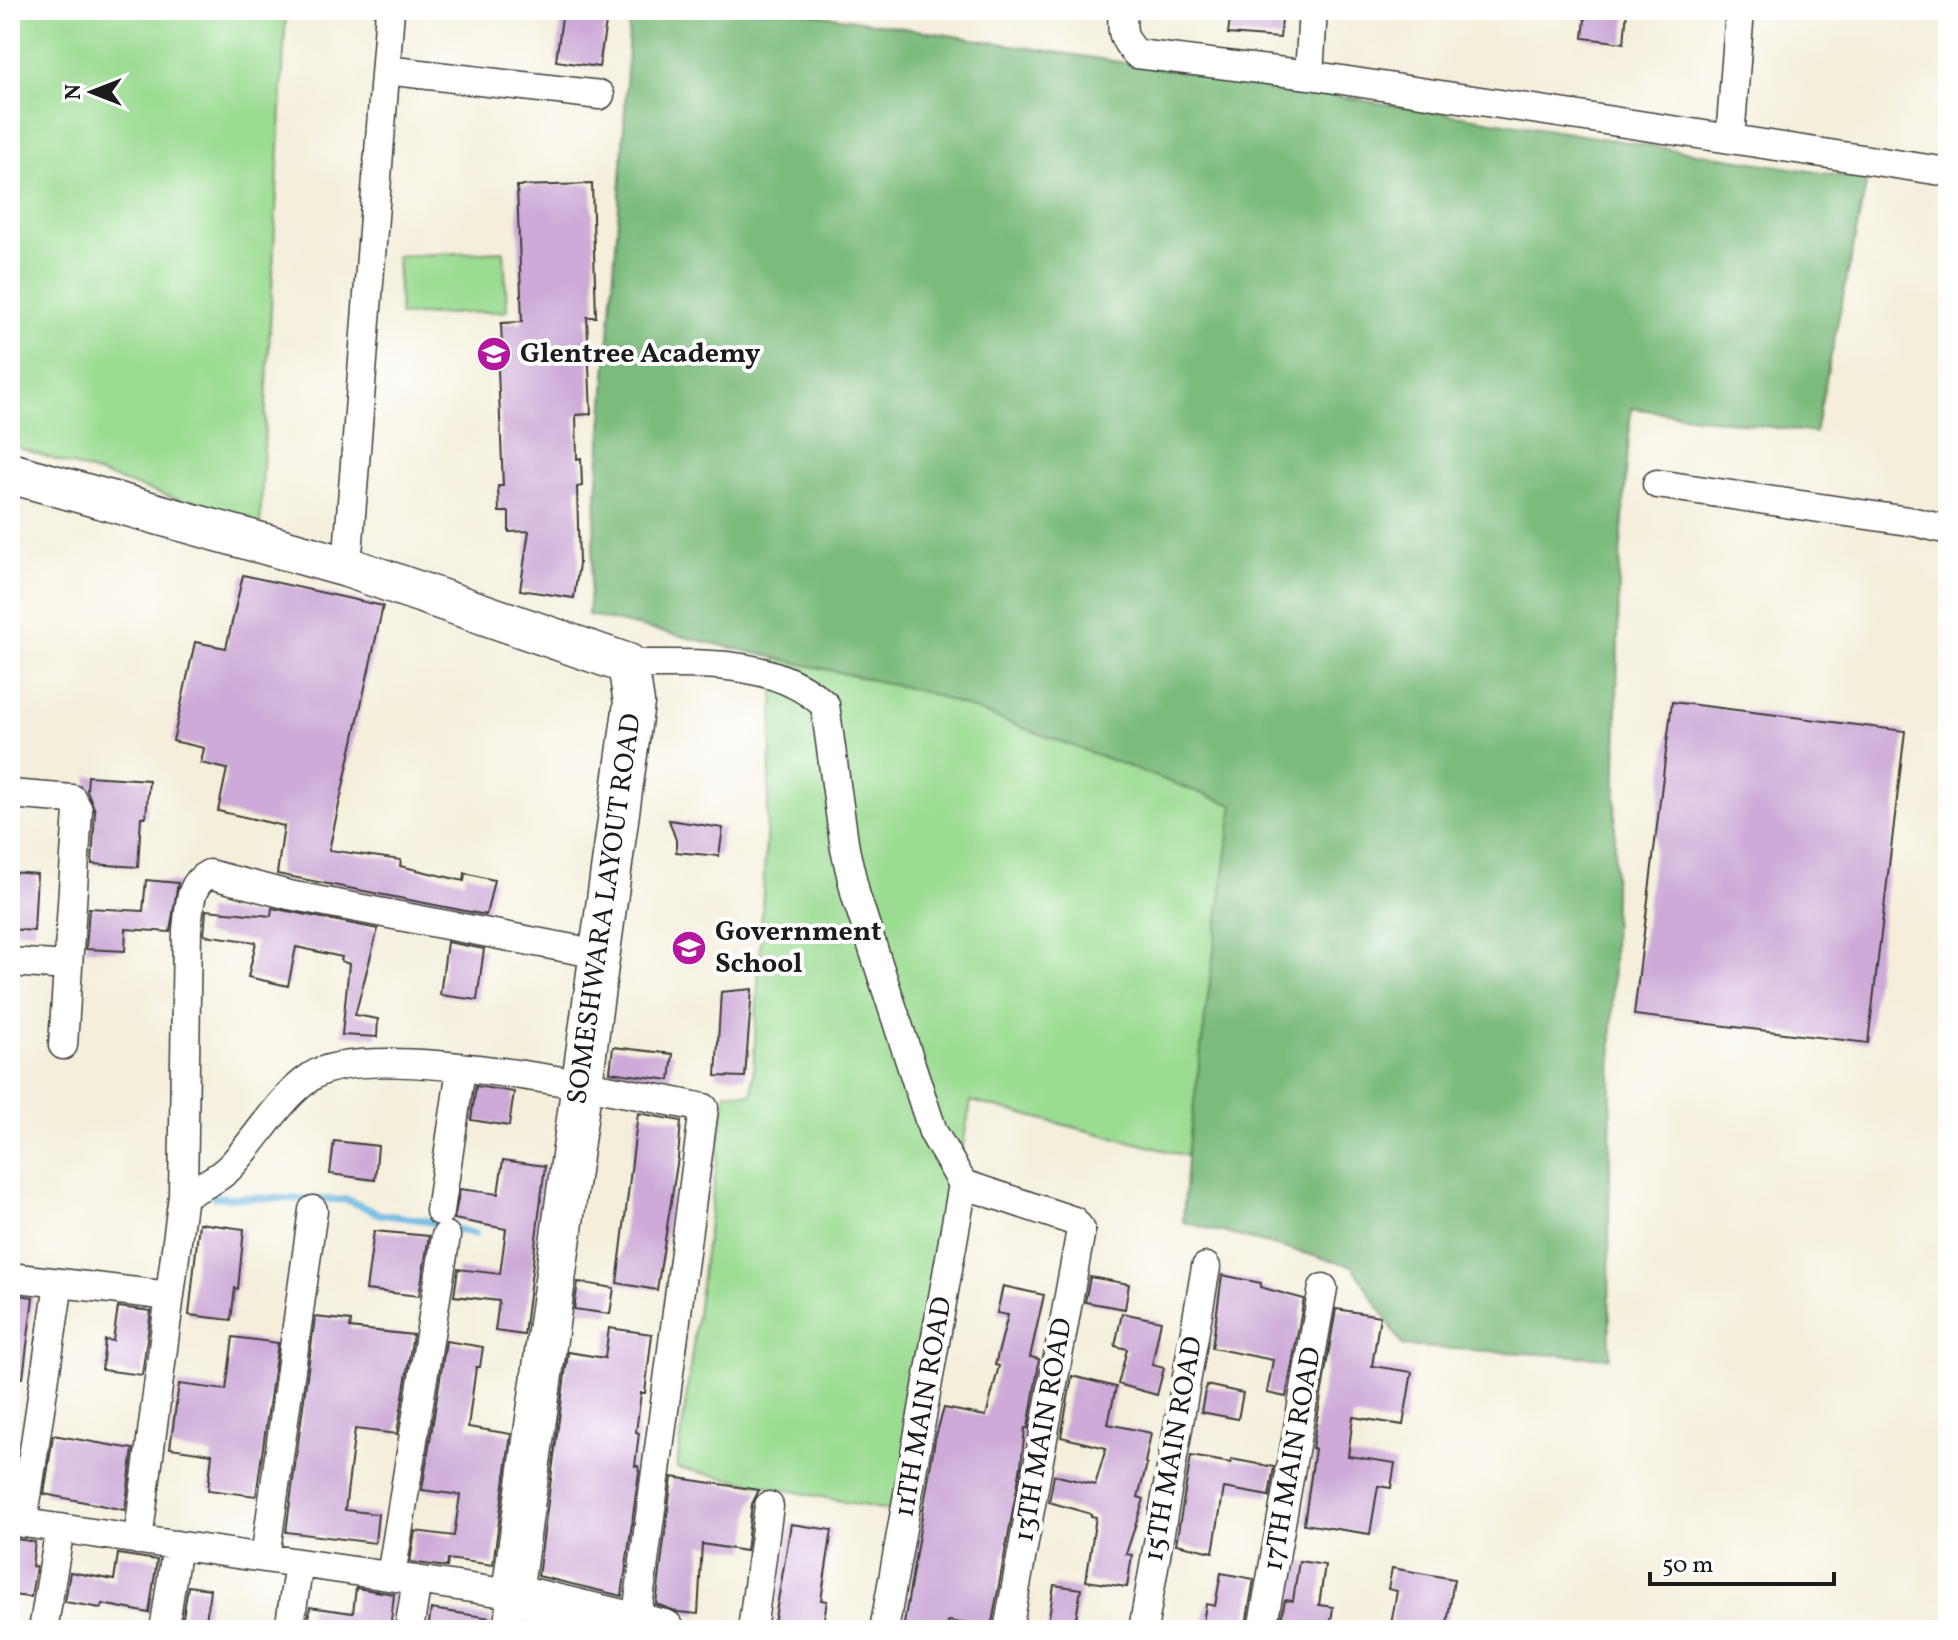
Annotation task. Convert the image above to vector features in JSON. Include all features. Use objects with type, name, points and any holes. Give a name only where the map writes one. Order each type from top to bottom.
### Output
[{"type":"street","points":[[347,567],[390,10]]},
{"type":"street","points":[[1123,10],[1121,32],[1125,43],[1137,54],[1309,75],[1948,172]]},
{"type":"street","points":[[1309,75],[1313,10]]},
{"type":"street","points":[[1730,139],[1740,10]]},
{"type":"street","points":[[386,70],[600,95]]},
{"type":"street","points":[[10,473],[347,567],[628,664],[732,665],[782,676],[807,689],[825,705],[845,849],[856,896],[933,1132],[963,1184]]},
{"type":"street","points":[[1657,484],[1915,522],[1948,530]]},
{"type":"street","name":"SOMESHWARA LAYOUT ROAD","points":[[510,1612],[634,703],[628,664]]},
{"type":"street","points":[[10,794],[72,799],[78,810],[63,1045]]},
{"type":"street","points":[[138,1540],[183,1195],[187,929],[193,888],[199,878],[209,874],[289,895],[599,954]]},
{"type":"street","points":[[10,962],[68,966]]},
{"type":"street","points":[[59,1283],[17,1522],[404,1578],[510,1612],[645,1628],[704,1108],[581,1083],[404,1064],[341,1065],[313,1076],[281,1105],[229,1167],[210,1182],[183,1195]]},
{"type":"street","points":[[409,1630],[404,1578],[461,1069]]},
{"type":"street","name":"13TH MAIN ROAD","points":[[963,1184],[1074,1221],[1081,1230],[1008,1630]]},
{"type":"street","name":"11TH MAIN ROAD","points":[[884,1630],[963,1184]]},
{"type":"street","points":[[265,1558],[313,1210]]},
{"type":"street","name":"15TH MAIN ROAD","points":[[1143,1630],[1206,1267]]},
{"type":"street","points":[[10,1277],[170,1296]]},
{"type":"street","name":"17TH MAIN ROAD","points":[[1262,1630],[1323,1288]]},
{"type":"street","points":[[752,1630],[769,1506]]},
{"type":"street","points":[[43,1630],[60,1528]]},
{"type":"street","points":[[164,1630],[177,1545]]},
{"type":"street","points":[[289,1630],[299,1563]]},
{"type":"green space","points":[[10,10],[286,10],[260,526],[10,445]]},
{"type":"green space","points":[[630,10],[790,10],[1867,180],[1815,433],[1631,408],[1619,574],[1609,1218],[1610,1358],[1403,1346],[1353,1266],[1183,1222],[1187,1156],[1233,805],[926,692],[588,615],[622,165]]},
{"type":"green space","points":[[504,251],[507,311],[400,316],[397,256]]},
{"type":"green space","points":[[776,658],[926,692],[1234,805],[1187,1156],[971,1101],[896,1512],[677,1468],[726,1092],[752,1094]]},
{"type":"building","points":[[563,10],[608,10],[599,67],[556,61]]},
{"type":"building","points":[[1231,10],[1283,10],[1280,38],[1228,34]]},
{"type":"building","points":[[1586,10],[1627,10],[1624,43],[1583,38]]},
{"type":"building","points":[[592,184],[596,317],[587,317],[591,414],[576,415],[577,459],[581,458],[582,486],[577,487],[579,564],[574,598],[520,590],[529,531],[509,532],[509,512],[499,512],[498,486],[503,486],[497,347],[502,347],[501,323],[522,322],[517,186]]},
{"type":"building","points":[[243,575],[383,606],[329,850],[401,860],[400,866],[464,881],[465,873],[494,880],[486,915],[277,874],[284,826],[218,811],[227,769],[201,763],[204,748],[173,741],[195,642],[226,648]]},
{"type":"building","points":[[1672,702],[1905,731],[1868,1043],[1634,1015]]},
{"type":"building","points":[[88,776],[149,780],[146,817],[141,817],[138,867],[92,864],[95,811],[87,790]]},
{"type":"building","points":[[669,820],[723,828],[719,856],[676,852],[676,840]]},
{"type":"building","points":[[10,872],[37,874],[34,931],[10,929]]},
{"type":"building","points":[[146,880],[178,883],[170,932],[126,929],[125,951],[86,949],[89,908],[143,911]]},
{"type":"building","points":[[272,908],[378,929],[355,1015],[378,1019],[377,1037],[342,1035],[349,964],[341,961],[342,957],[296,947],[288,986],[248,977],[256,942],[204,935],[206,910],[271,916]]},
{"type":"building","points":[[447,942],[484,949],[477,1000],[440,995]]},
{"type":"building","points":[[752,989],[745,1077],[716,1076],[721,992]]},
{"type":"building","points":[[613,1047],[673,1054],[670,1080],[610,1072]]},
{"type":"building","points":[[476,1086],[514,1092],[509,1126],[471,1120]]},
{"type":"building","points":[[638,1113],[681,1121],[657,1290],[617,1283]]},
{"type":"building","points":[[334,1141],[378,1146],[375,1180],[330,1174]]},
{"type":"building","points":[[503,1160],[545,1166],[524,1335],[495,1331],[499,1301],[454,1296],[458,1269],[500,1274],[506,1229],[454,1219],[460,1189],[498,1194]]},
{"type":"building","points":[[199,1223],[244,1229],[238,1289],[235,1288],[231,1320],[189,1315]]},
{"type":"building","points":[[374,1231],[429,1236],[419,1296],[366,1290]]},
{"type":"building","points":[[1222,1275],[1261,1283],[1260,1287],[1304,1299],[1286,1397],[1267,1393],[1273,1360],[1212,1348]]},
{"type":"building","points":[[1090,1277],[1129,1284],[1125,1309],[1085,1302]]},
{"type":"building","points":[[578,1282],[614,1288],[610,1314],[574,1309]]},
{"type":"building","points":[[1003,1286],[1044,1295],[1030,1357],[1039,1359],[1038,1369],[991,1628],[948,1621],[947,1630],[903,1630],[935,1439],[944,1408],[986,1416],[1008,1315],[997,1313]]},
{"type":"building","points":[[10,1294],[33,1297],[23,1378],[10,1377]]},
{"type":"building","points":[[118,1307],[151,1311],[142,1375],[102,1370],[105,1340],[113,1341]]},
{"type":"building","points":[[1336,1309],[1380,1316],[1372,1366],[1412,1372],[1403,1425],[1353,1417],[1348,1456],[1395,1463],[1391,1488],[1378,1486],[1370,1534],[1304,1524],[1315,1449],[1312,1448]]},
{"type":"building","points":[[1122,1313],[1161,1321],[1152,1365],[1164,1368],[1157,1395],[1118,1384],[1127,1349],[1115,1346]]},
{"type":"building","points":[[315,1317],[351,1321],[350,1328],[413,1335],[397,1434],[355,1429],[345,1510],[378,1514],[375,1543],[286,1532]]},
{"type":"building","points":[[609,1328],[652,1334],[645,1393],[641,1393],[636,1432],[639,1433],[635,1466],[638,1466],[639,1472],[622,1596],[538,1576],[568,1352],[605,1358]]},
{"type":"building","points":[[233,1337],[278,1343],[256,1496],[208,1490],[212,1454],[170,1448],[179,1384],[226,1390]]},
{"type":"building","points":[[446,1341],[483,1347],[480,1367],[476,1367],[468,1427],[511,1434],[493,1565],[448,1559],[447,1567],[410,1562],[415,1531],[454,1536],[460,1495],[422,1490]]},
{"type":"building","points":[[1072,1376],[1116,1387],[1108,1424],[1151,1433],[1138,1497],[1144,1499],[1126,1554],[1132,1555],[1127,1587],[1086,1581],[1096,1517],[1049,1502],[1054,1475],[1095,1485],[1106,1448],[1061,1437]]},
{"type":"building","points":[[1206,1385],[1243,1393],[1238,1419],[1201,1412]]},
{"type":"building","points":[[53,1435],[133,1449],[125,1510],[44,1494]]},
{"type":"building","points":[[1191,1456],[1274,1467],[1269,1496],[1224,1488],[1213,1552],[1176,1544]]},
{"type":"building","points":[[672,1477],[759,1490],[752,1504],[746,1551],[702,1544],[698,1614],[678,1612],[656,1604]]},
{"type":"building","points":[[791,1524],[832,1530],[821,1600],[827,1601],[822,1630],[773,1630]]},
{"type":"building","points":[[10,1538],[35,1542],[32,1566],[36,1567],[31,1597],[10,1595]]},
{"type":"building","points":[[118,1554],[157,1560],[149,1613],[102,1604],[101,1608],[65,1602],[70,1572],[114,1580]]},
{"type":"building","points":[[1299,1561],[1325,1565],[1319,1605],[1333,1607],[1330,1630],[1279,1630],[1285,1600],[1293,1601]]},
{"type":"building","points":[[1392,1568],[1454,1579],[1446,1630],[1390,1630],[1397,1591],[1388,1589]]},
{"type":"building","points":[[1221,1573],[1254,1579],[1245,1630],[1202,1630],[1206,1604],[1215,1606]]},
{"type":"building","points":[[1054,1585],[1081,1589],[1074,1630],[1047,1630]]},
{"type":"building","points":[[188,1586],[210,1589],[205,1630],[181,1630]]},
{"type":"building","points":[[356,1588],[394,1594],[390,1630],[306,1630],[310,1607],[353,1613]]},
{"type":"building","points":[[431,1609],[491,1618],[490,1630],[428,1630]]},
{"type":"waterway","points":[[214,1197],[348,1200],[379,1214],[423,1220],[475,1234]]},
{"type":"place","name":"Glentree Academy","points":[[494,354]]},
{"type":"place","name":"Government School","points":[[689,948]]}]
